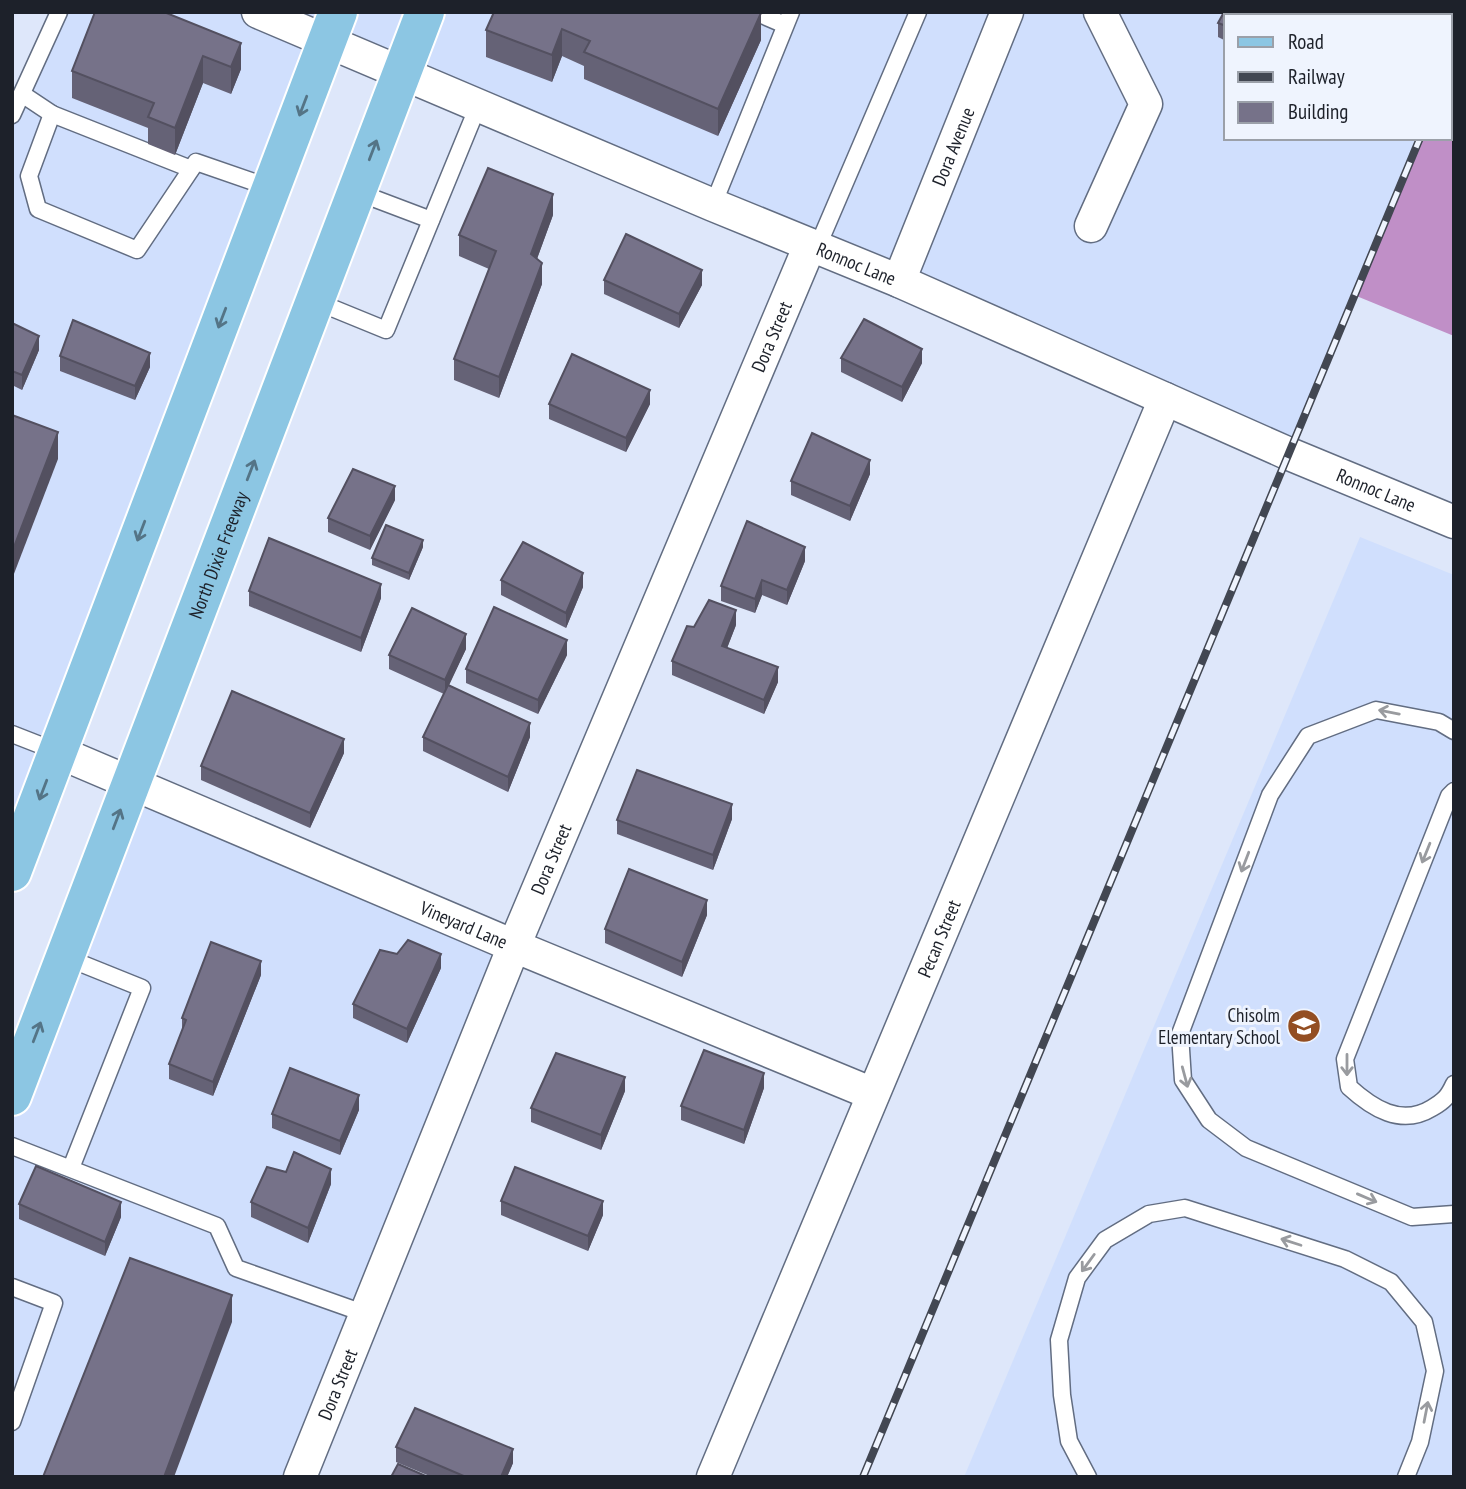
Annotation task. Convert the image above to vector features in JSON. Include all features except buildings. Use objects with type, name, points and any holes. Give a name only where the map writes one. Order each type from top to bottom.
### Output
[{"type":"main road","name":"North Dixie Freeway","points":[[12,1096],[425,12]]},
{"type":"main road","points":[[12,872],[332,27]]},
{"type":"street","name":"Ronnoc Lane","points":[[258,12],[332,27],[402,74],[899,281],[1287,453],[1454,522]]},
{"type":"street","name":"Dora Avenue","points":[[899,281],[1007,12]]},
{"type":"street","points":[[1091,226],[1146,104],[1100,12]]},
{"type":"street","name":"Dora Street","points":[[300,1477],[514,946],[813,247]]},
{"type":"street","name":"Pecan Street","points":[[713,1477],[1164,399]]},
{"type":"street","name":"Vineyard Lane","points":[[58,752],[514,946],[873,1094]]},
{"type":"lane","points":[[12,115],[59,12]]},
{"type":"lane","points":[[713,205],[788,19],[755,12]]},
{"type":"lane","points":[[813,247],[918,12]]},
{"type":"lane","points":[[22,94],[52,114],[191,169]]},
{"type":"lane","points":[[315,301],[386,330],[478,106]]},
{"type":"lane","points":[[52,114],[29,176],[38,209],[137,250],[196,162],[271,188]]},
{"type":"lane","points":[[356,192],[431,220]]},
{"type":"lane","points":[[1454,731],[1439,722],[1376,710],[1308,736],[1270,795],[1180,1034],[1183,1080],[1209,1120],[1246,1148],[1412,1217],[1454,1214]]},
{"type":"lane","points":[[12,734],[58,752]]},
{"type":"lane","points":[[1454,791],[1449,796],[1345,1059],[1349,1087],[1368,1105],[1395,1116],[1422,1114],[1448,1098],[1454,1084]]},
{"type":"lane","points":[[65,957],[142,988],[71,1168]]},
{"type":"lane","points":[[12,1146],[217,1226],[236,1268],[366,1314]]},
{"type":"lane","points":[[1088,1477],[1069,1441],[1062,1395],[1059,1340],[1077,1279],[1105,1240],[1149,1214],[1185,1208],[1345,1259],[1391,1282],[1424,1322],[1435,1371],[1420,1442],[1406,1477]]},
{"type":"lane","points":[[12,1287],[54,1303],[12,1422]]},
{"type":"shaded area","points":[[59,12],[1454,12],[1452,52],[1452,14],[1224,14],[1224,140],[1416,140],[1287,453],[327,42],[12,872],[12,115]]},
{"type":"shaded area","points":[[1454,56],[1454,336],[1354,295],[1418,140],[1452,140]]},
{"type":"shaded area","name":"Chisolm Elementary School","points":[[1360,537],[1454,575],[1454,1477],[964,1477]]},
{"type":"shaded area","points":[[131,783],[514,946],[300,1477],[12,1477],[12,1096]]},
{"type":"railway","points":[[1452,62],[1454,57]]},
{"type":"railway","points":[[863,1477],[1419,140]]},
{"type":"place","name":"Chisolm Elementary School","points":[[1304,1026]]}]
